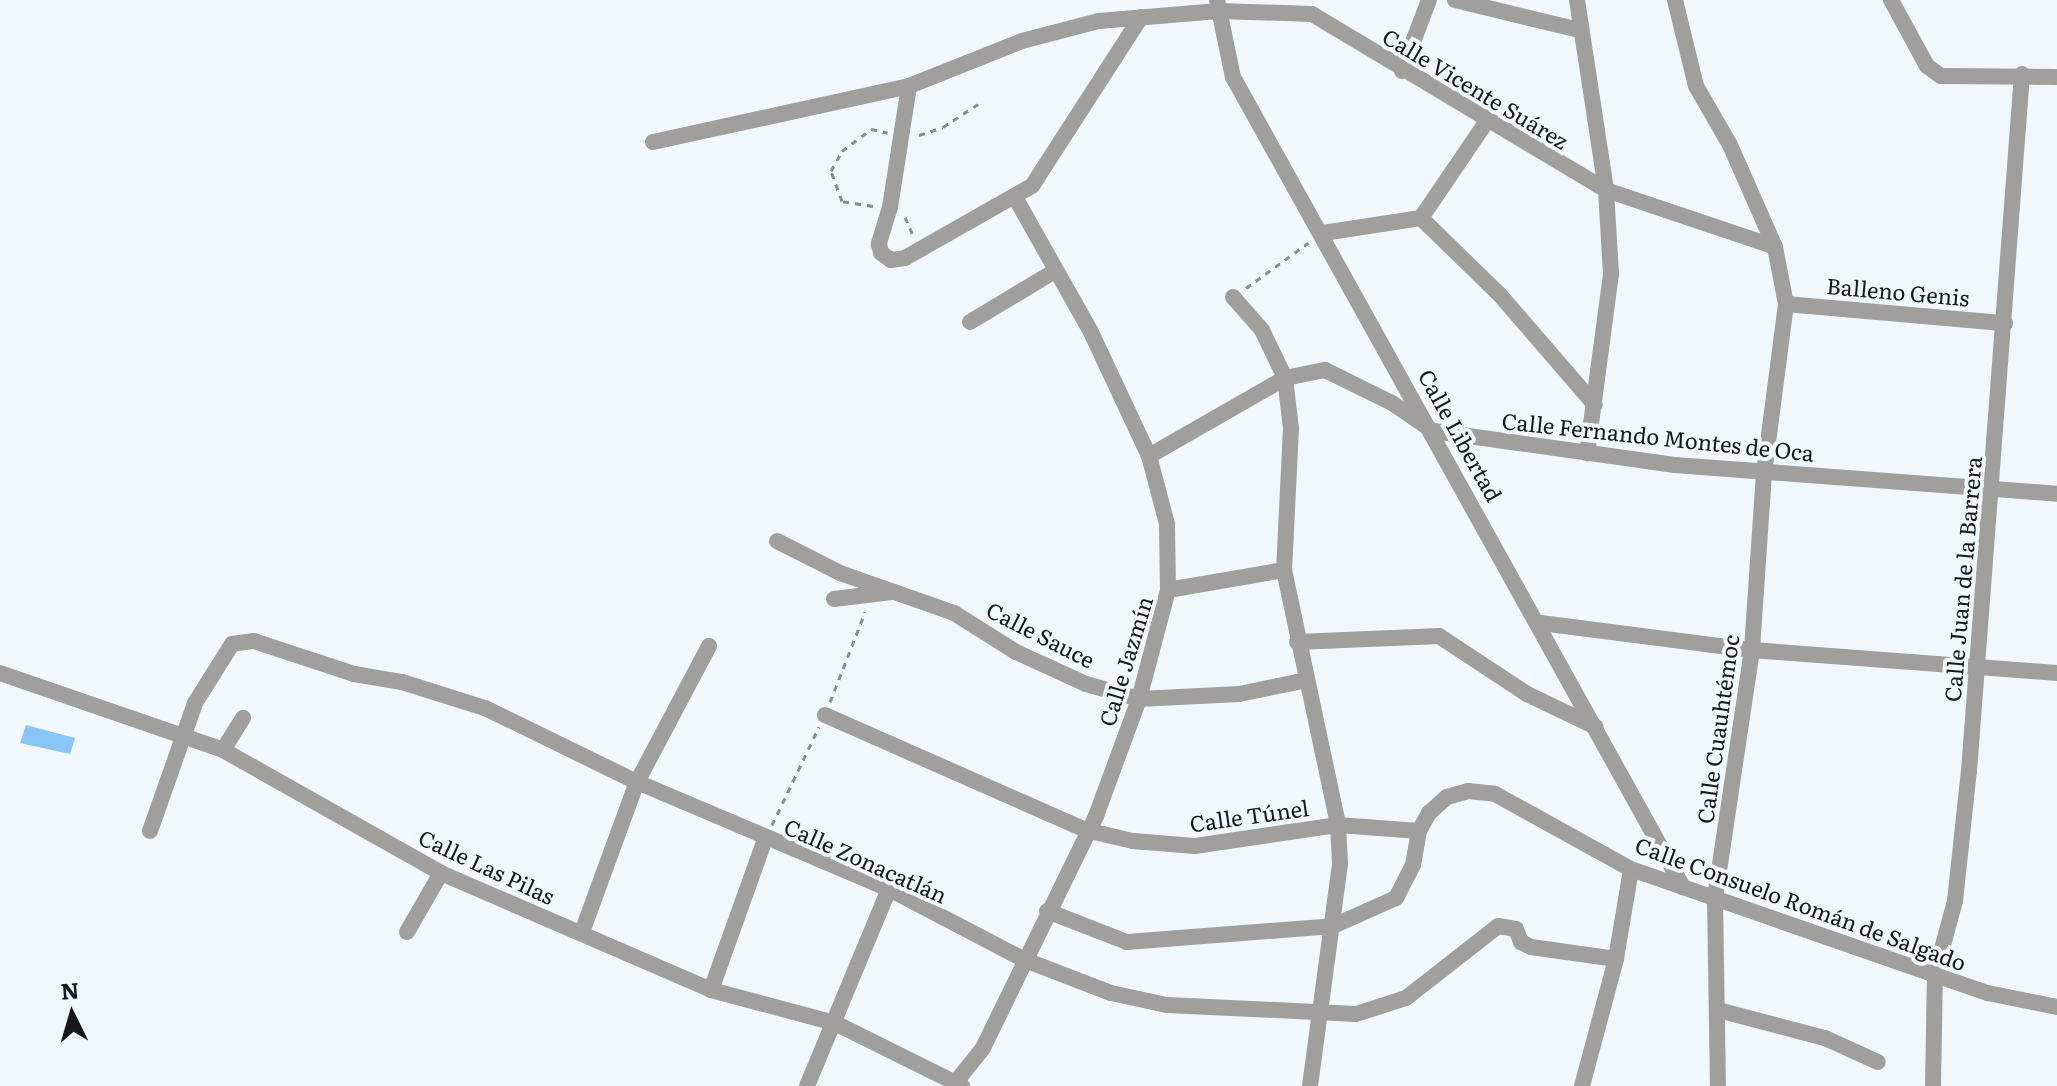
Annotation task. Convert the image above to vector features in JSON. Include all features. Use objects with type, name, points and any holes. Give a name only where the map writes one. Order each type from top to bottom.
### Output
[{"type":"street","points":[[1402,71],[1429,0]]},
{"type":"street","points":[[1455,0],[1579,30]]},
{"type":"street","points":[[1577,0],[1579,30],[1606,190],[1611,274],[1587,453]]},
{"type":"street","name":"Calle Cuauhtémoc","points":[[1675,0],[1696,86],[1730,145],[1775,247],[1786,304],[1764,473],[1752,650],[1715,899],[1718,1086]]},
{"type":"street","points":[[1891,0],[1927,66],[1941,76],[2022,74],[2057,77]]},
{"type":"street","name":"Calle Vicente Suárez","points":[[653,142],[909,86],[1057,30],[1218,6],[1314,7],[1402,71],[1606,190],[1775,247]]},
{"type":"street","name":"Calle Libertad","points":[[1218,6],[1233,77],[1541,623],[1683,887]]},
{"type":"street","points":[[909,86],[881,253],[891,260],[905,258],[1015,197],[1040,175],[1145,16]]},
{"type":"street","name":"Calle Juan de la Barrera","points":[[1933,1086],[1935,975],[1955,901],[1973,668],[1994,485],[2022,74]]},
{"type":"street","points":[[1323,233],[1421,218],[1487,121]]},
{"type":"street","name":"Calle Jazmín","points":[[958,1084],[983,1048],[1086,830],[1096,816],[1139,699],[1168,590],[1167,524],[1149,456],[1091,332],[1015,197]]},
{"type":"street","points":[[1421,218],[1500,295],[1595,405]]},
{"type":"street","points":[[970,322],[1055,271]]},
{"type":"street","points":[[1233,297],[1262,330],[1285,378],[1291,428],[1284,570],[1338,825],[1333,926],[1318,1012],[1310,1086]]},
{"type":"street","name":"Balleno Genis","points":[[1786,304],[2005,323]]},
{"type":"street","name":"Calle Fernando Montes de Oca","points":[[1149,456],[1285,378],[1310,370],[1340,375],[1433,431],[1587,453],[1764,473],[1994,485],[2057,494]]},
{"type":"street","name":"Calle Sauce","points":[[777,541],[840,573],[901,591],[1086,684],[1139,699],[1239,694],[1307,680]]},
{"type":"street","points":[[1168,590],[1284,570]]},
{"type":"street","points":[[834,599],[901,591]]},
{"type":"street","points":[[1541,623],[1752,650],[2057,673]]},
{"type":"street","points":[[1297,642],[1439,636],[1527,694],[1596,727]]},
{"type":"street","name":"Calle Zonacatlán","points":[[183,733],[232,644],[254,641],[354,674],[452,695],[765,839],[889,889],[1025,960],[1111,993],[1167,1005],[1356,1014],[1406,998],[1498,926],[1516,929],[1521,942],[1531,947],[1616,959]]},
{"type":"street","points":[[582,932],[637,782],[709,646]]},
{"type":"street","name":"Calle Las Pilas","points":[[0,673],[183,733],[223,750],[441,873],[711,990],[835,1023],[958,1084]]},
{"type":"street","name":"Calle Túnel","points":[[825,715],[1086,830],[1133,841],[1195,846],[1338,825],[1419,831]]},
{"type":"street","points":[[223,750],[243,718]]},
{"type":"street","points":[[150,831],[183,733]]},
{"type":"street","name":"Calle Consuelo Román de Salgado","points":[[1047,911],[1127,942],[1333,926],[1396,898],[1413,865],[1419,831],[1429,813],[1447,797],[1468,791],[1495,794],[1631,869],[1935,975],[2057,1007]]},
{"type":"street","points":[[711,990],[765,839]]},
{"type":"street","points":[[1582,1086],[1616,959],[1631,869]]},
{"type":"street","points":[[407,932],[441,873]]},
{"type":"street","points":[[807,1086],[889,889]]},
{"type":"street","points":[[1718,1010],[1825,1038],[1878,1062]]},
{"type":"path","points":[[1233,297],[1323,233]]},
{"type":"building","points":[[26,725],[75,738],[70,754],[20,743]]}]
